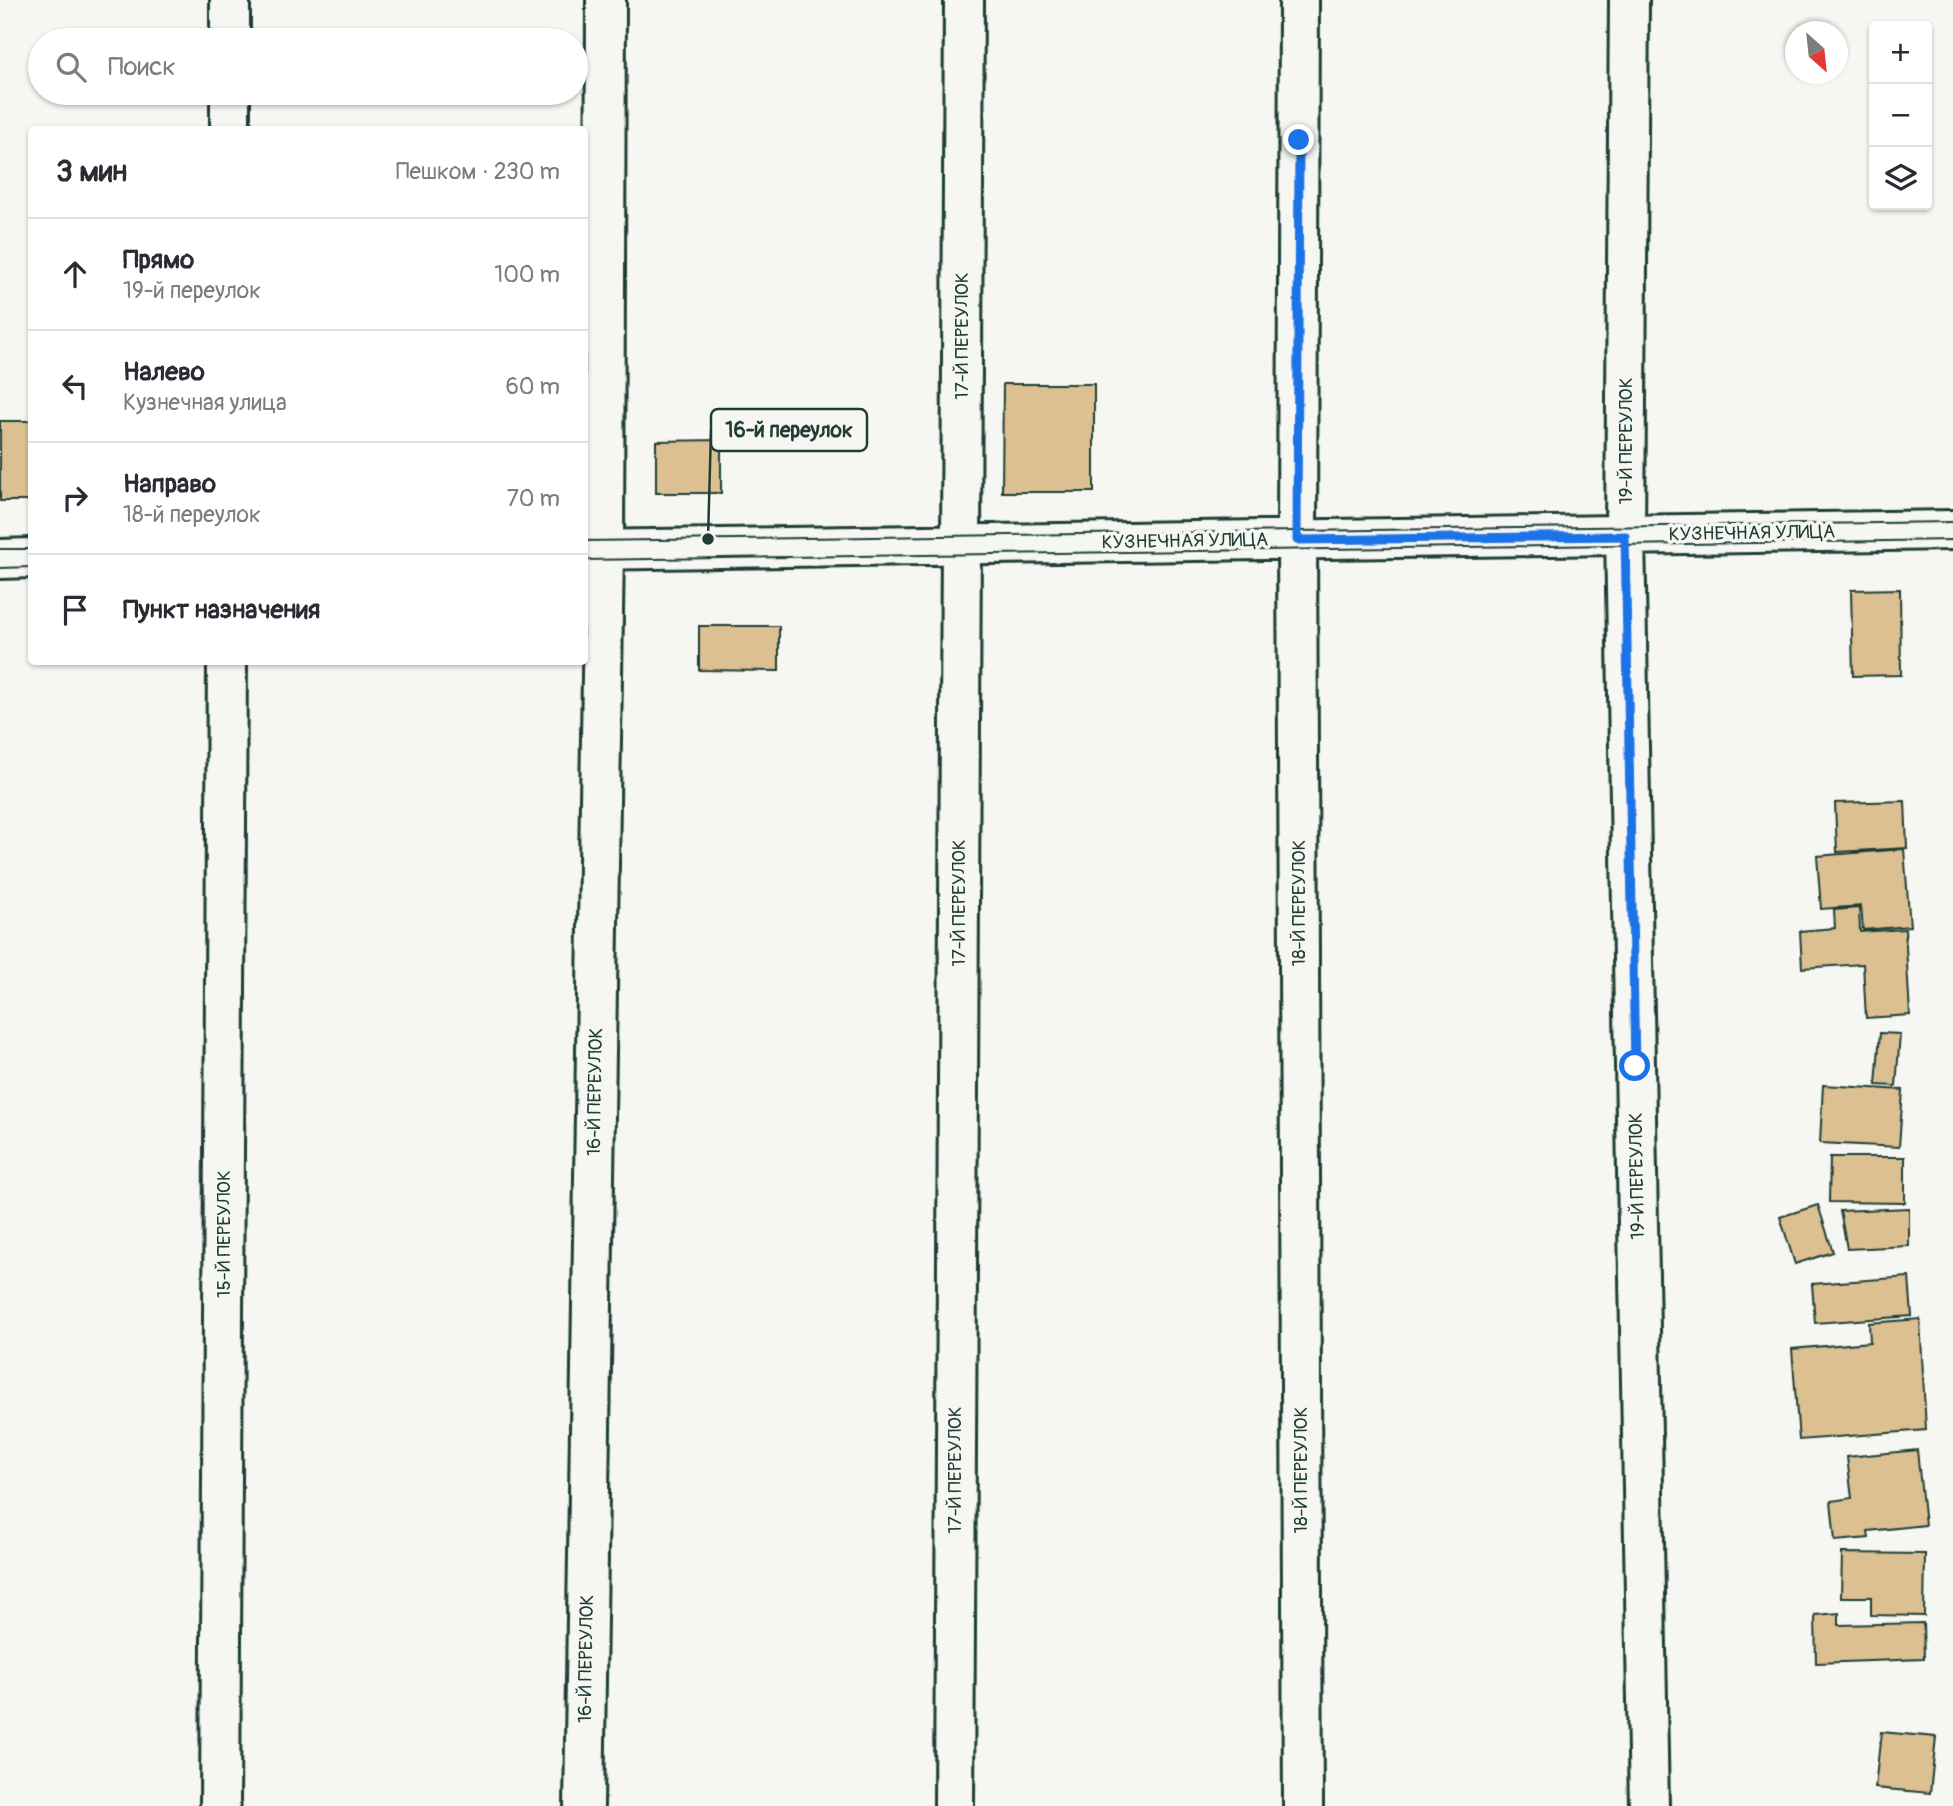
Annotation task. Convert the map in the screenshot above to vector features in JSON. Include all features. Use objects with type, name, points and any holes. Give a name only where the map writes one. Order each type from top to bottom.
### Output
[{"type":"street","points":[[230,0],[230,28]]},
{"type":"street","name":"16-Й ПЕРЕУЛОК","points":[[584,1806],[594,550],[606,0]]},
{"type":"street","name":"17-Й ПЕРЕУЛОК","points":[[954,1806],[964,0]]},
{"type":"street","name":"18-Й ПЕРЕУЛОК","points":[[1299,0],[1297,540],[1303,1806]]},
{"type":"street","name":"19-Й ПЕРЕУЛОК","points":[[1629,0],[1625,536],[1649,1806]]},
{"type":"street","points":[[230,105],[230,126]]},
{"type":"street","name":"КУЗНЕЧНАЯ УЛИЦА","points":[[594,550],[1953,530]]},
{"type":"street","points":[[0,559],[28,558]]},
{"type":"street","name":"15-Й ПЕРЕУЛОК","points":[[220,1806],[227,665]]},
{"type":"building","points":[[1003,384],[1094,384],[1094,492],[1002,492]]},
{"type":"building","points":[[0,421],[28,421],[28,501],[0,501]]},
{"type":"building","points":[[721,440],[721,493],[656,493],[656,441]]},
{"type":"building","points":[[1900,589],[1901,675],[1853,676],[1851,590]]},
{"type":"building","points":[[699,626],[779,626],[779,671],[699,670]]},
{"type":"building","points":[[1905,801],[1907,848],[1837,852],[1835,803]]},
{"type":"building","points":[[1904,849],[1910,926],[1863,930],[1861,906],[1821,909],[1817,856]]},
{"type":"building","points":[[1859,908],[1860,932],[1905,929],[1910,1015],[1866,1018],[1863,964],[1802,968],[1800,931],[1835,928],[1834,910]]},
{"type":"building","points":[[1880,1033],[1900,1034],[1896,1086],[1876,1085]]},
{"type":"building","points":[[1823,1085],[1903,1090],[1899,1147],[1820,1143]]},
{"type":"building","points":[[1830,1157],[1905,1157],[1905,1203],[1829,1202]]},
{"type":"building","points":[[1818,1205],[1833,1252],[1795,1264],[1780,1217]]},
{"type":"building","points":[[1909,1208],[1909,1246],[1847,1249],[1840,1211]]},
{"type":"building","points":[[1909,1277],[1912,1316],[1815,1323],[1812,1284]]},
{"type":"building","points":[[1920,1319],[1926,1430],[1799,1440],[1792,1349],[1870,1342],[1869,1323]]},
{"type":"building","points":[[1917,1450],[1925,1525],[1868,1531],[1869,1538],[1835,1541],[1831,1501],[1852,1498],[1847,1457]]},
{"type":"building","points":[[1842,1553],[1925,1554],[1924,1616],[1871,1615],[1871,1597],[1841,1597]]},
{"type":"building","points":[[1839,1613],[1839,1625],[1923,1623],[1924,1659],[1816,1663],[1815,1615]]},
{"type":"building","points":[[1881,1732],[1936,1737],[1930,1793],[1875,1788]]},
{"type":"tram line","points":[[588,541],[1953,522]]},
{"type":"tram line","points":[[588,560],[1953,540]]},
{"type":"tram line","points":[[0,549],[28,549]]},
{"type":"tram line","points":[[0,568],[28,567]]},
{"type":"place","name":"16-й переулок","points":[[708,539]]},
{"type":"route","points":[[1299,140],[1297,540],[1625,536],[1635,1066]]}]
